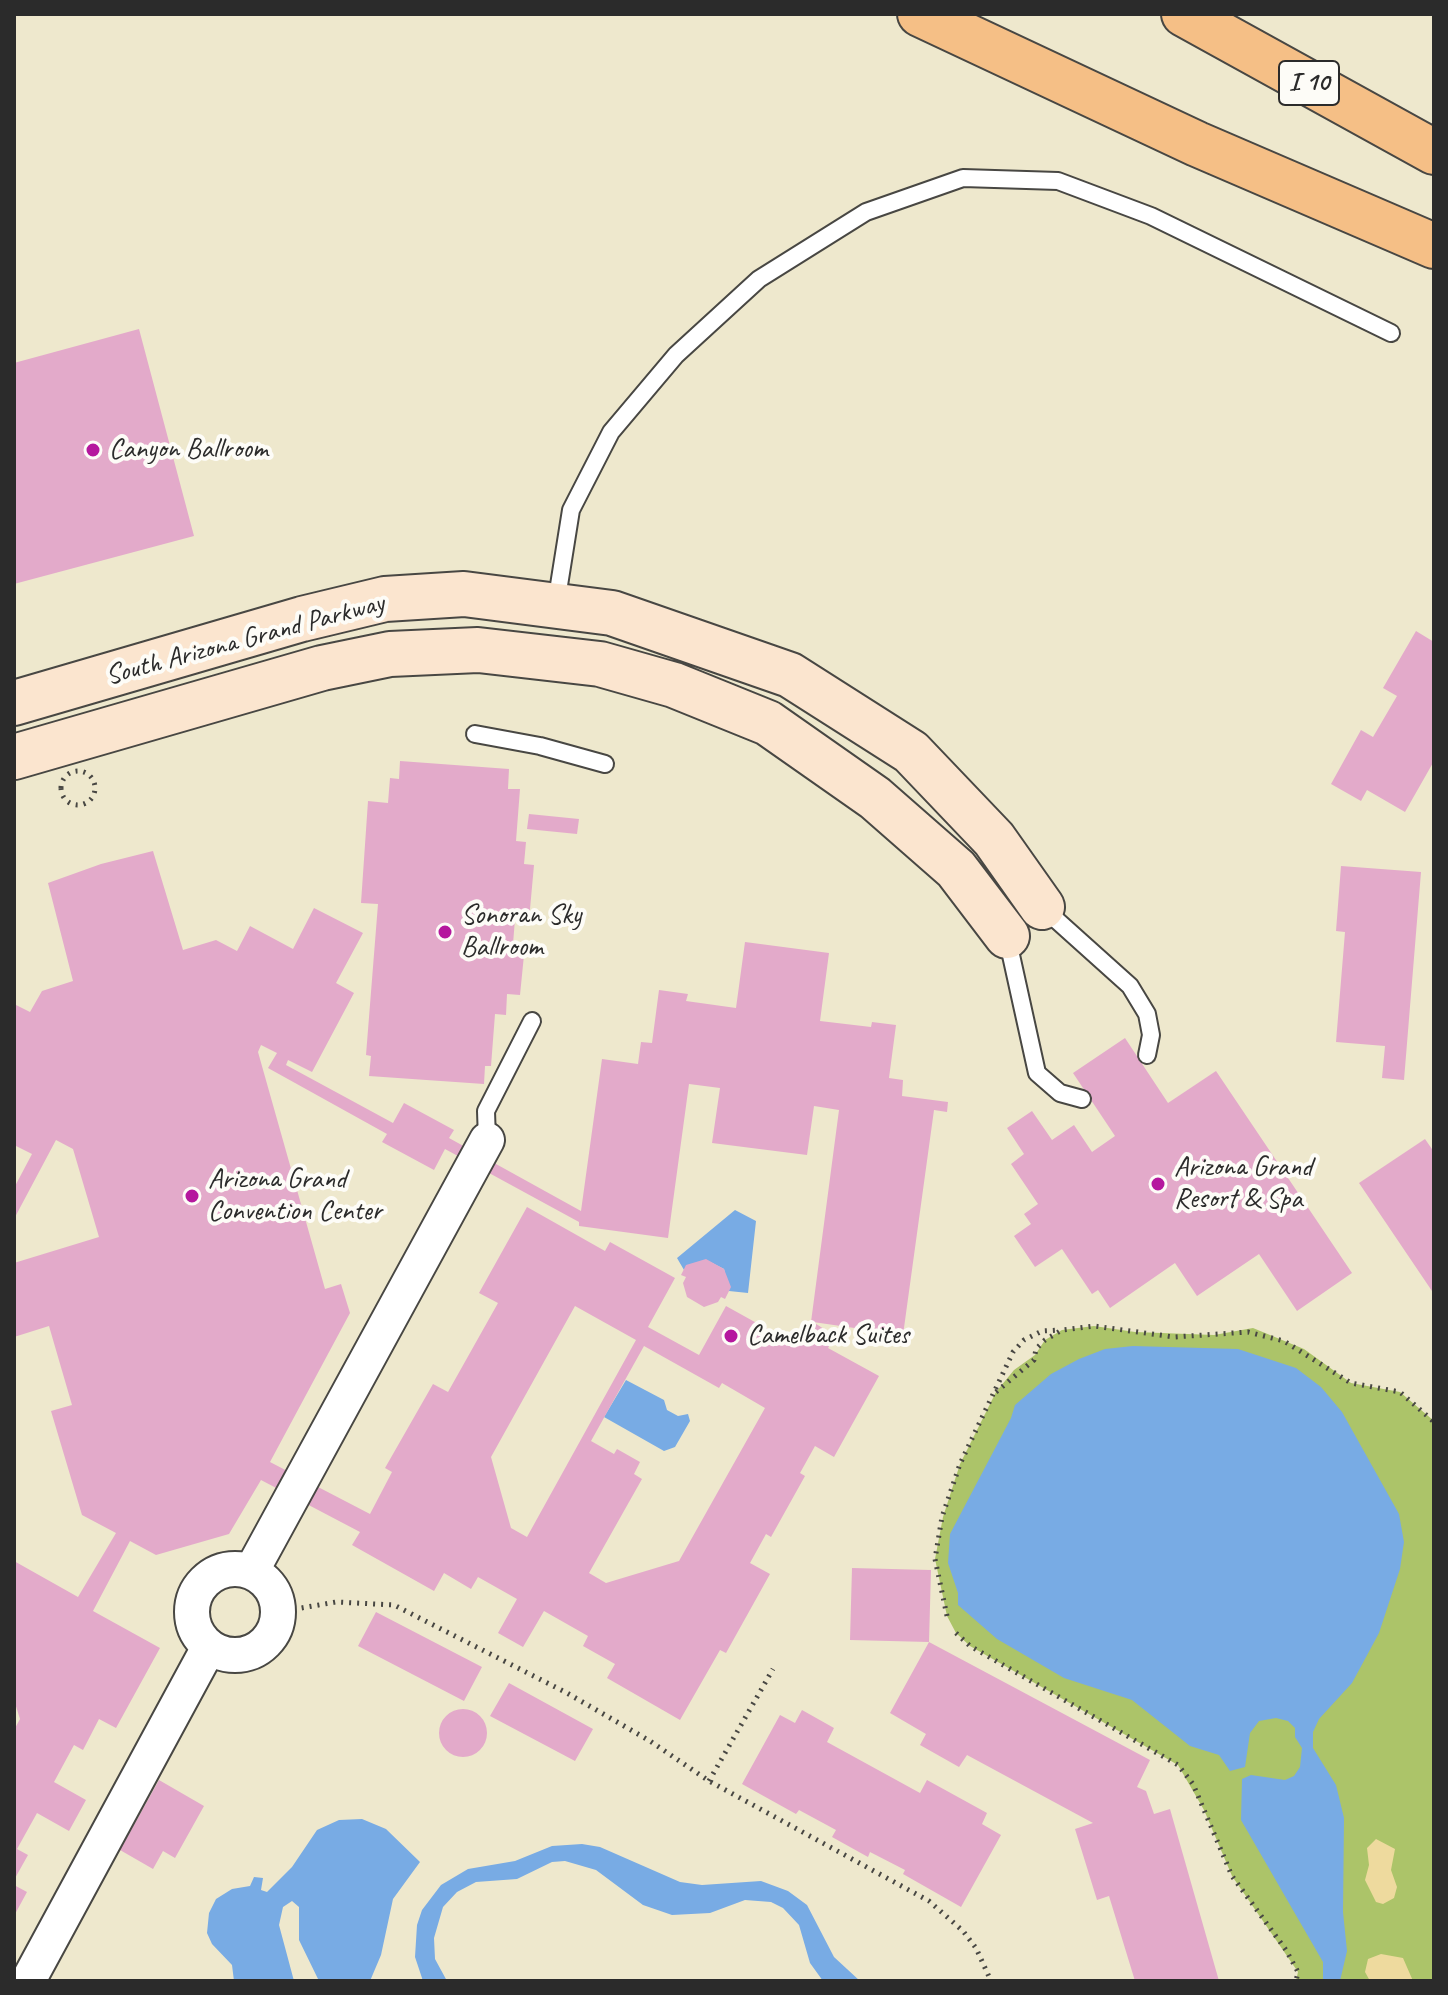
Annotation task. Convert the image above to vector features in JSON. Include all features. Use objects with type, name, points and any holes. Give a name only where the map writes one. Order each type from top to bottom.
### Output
[{"type":"highway","points":[[920,14],[1197,144],[1434,246]]},
{"type":"highway","name":"I 10","points":[[1184,14],[1434,152]]},
{"type":"street","name":"South Arizona Grand Parkway","points":[[14,703],[302,619],[385,599],[464,594],[612,613],[790,675],[911,752],[994,839],[1042,907]]},
{"type":"street","name":"South Arizona Grand Parkway","points":[[14,757],[322,668],[390,654],[478,650],[600,664],[674,685],[768,723],[875,798],[944,859],[1007,936]]},
{"type":"street","points":[[251,1572],[487,1140]]},
{"type":"street","points":[[227,1570],[251,1572],[270,1588],[278,1612],[270,1638],[248,1653],[235,1656],[209,1647],[192,1622],[191,1611],[198,1590],[215,1574],[227,1570]]},
{"type":"street","points":[[28,1981],[209,1647]]},
{"type":"lane","points":[[556,605],[571,510],[611,432],[676,355],[759,279],[866,212],[963,178],[1058,181],[1151,216],[1391,333]]},
{"type":"lane","points":[[475,734],[540,746],[605,764]]},
{"type":"lane","name":"South Arizona Grand Parkway","points":[[1042,907],[1130,986],[1147,1014],[1151,1035],[1147,1055]]},
{"type":"lane","name":"South Arizona Grand Parkway","points":[[1007,936],[1037,1073],[1060,1093],[1082,1099]]},
{"type":"lane","points":[[487,1140],[486,1111],[532,1021]]},
{"type":"path","points":[[73,772],[87,774],[94,783],[94,794],[82,805],[70,804],[60,790],[63,779],[73,772]]},
{"type":"path","points":[[947,1616],[935,1559],[942,1517],[960,1464],[1013,1352],[1024,1340],[1042,1331],[1094,1326],[1174,1337],[1248,1332],[1268,1335],[1284,1341],[1351,1383],[1400,1392],[1434,1422]]},
{"type":"path","points":[[996,1392],[1034,1360],[1036,1349],[1045,1340],[1062,1330]]},
{"type":"path","points":[[278,1612],[336,1602],[394,1605],[567,1693],[650,1741],[709,1781],[929,1901],[963,1931],[991,1981]]},
{"type":"path","points":[[956,1633],[970,1646],[1178,1765],[1193,1784],[1232,1876],[1286,1950],[1298,1972],[1296,1981]]},
{"type":"path","points":[[709,1781],[773,1669]]},
{"type":"green space","points":[[1094,1326],[1135,1332],[1214,1335],[1253,1328],[1304,1349],[1351,1383],[1400,1392],[1434,1421],[1434,1981],[1296,1981],[1298,1972],[1232,1876],[1204,1810],[1178,1765],[970,1646],[956,1633],[947,1616],[935,1559],[943,1517],[960,1464],[996,1392],[1014,1370],[1035,1355],[1045,1340],[1062,1330]]},
{"type":"sand","points":[[1376,1839],[1395,1849],[1391,1870],[1397,1887],[1394,1898],[1383,1904],[1376,1902],[1365,1880],[1369,1865],[1367,1848]]},
{"type":"sand","points":[[1381,1954],[1403,1958],[1413,1981],[1370,1981],[1365,1972],[1368,1959]]},
{"type":"water","points":[[735,1210],[756,1221],[748,1293],[729,1291],[724,1269],[706,1260],[684,1270],[677,1258]]},
{"type":"water","points":[[1133,1346],[1238,1349],[1296,1368],[1321,1387],[1342,1412],[1399,1514],[1404,1542],[1400,1569],[1379,1633],[1352,1683],[1319,1719],[1313,1732],[1313,1748],[1336,1785],[1344,1818],[1343,1912],[1347,1951],[1340,1981],[1323,1981],[1323,1962],[1241,1820],[1242,1779],[1251,1775],[1285,1780],[1294,1776],[1300,1767],[1302,1748],[1295,1737],[1295,1728],[1288,1721],[1276,1718],[1259,1721],[1250,1733],[1245,1767],[1230,1771],[1219,1755],[1190,1746],[1132,1700],[1064,1678],[997,1639],[958,1605],[958,1593],[948,1563],[950,1534],[1015,1405],[1051,1374],[1079,1359],[1105,1349]]},
{"type":"water","points":[[626,1380],[664,1400],[667,1410],[678,1416],[688,1414],[690,1421],[675,1447],[664,1451],[604,1417]]},
{"type":"water","points":[[362,1819],[386,1829],[420,1862],[393,1899],[381,1955],[370,1981],[319,1981],[299,1940],[299,1907],[292,1901],[283,1907],[279,1925],[294,1981],[234,1981],[232,1965],[212,1944],[207,1933],[209,1913],[216,1899],[232,1889],[250,1886],[254,1877],[263,1878],[261,1890],[267,1892],[292,1867],[317,1830],[339,1820]]},
{"type":"water","points":[[582,1844],[600,1847],[680,1882],[702,1885],[761,1881],[788,1891],[807,1905],[834,1957],[860,1981],[823,1981],[810,1963],[799,1925],[783,1908],[771,1902],[745,1900],[710,1913],[672,1915],[643,1905],[596,1870],[565,1861],[552,1862],[517,1879],[476,1882],[457,1892],[443,1907],[434,1938],[435,1959],[447,1981],[423,1981],[415,1957],[417,1925],[422,1910],[441,1885],[468,1869],[515,1861],[552,1846]]},
{"type":"building","name":"Canyon Ballroom","points":[[139,329],[194,536],[14,584],[14,363]]},
{"type":"building","points":[[1416,631],[1434,642],[1434,761],[1405,812],[1367,790],[1361,801],[1331,784],[1361,730],[1373,737],[1397,696],[1383,688]]},
{"type":"building","name":"Sonoran Sky Ballroom","points":[[400,761],[509,769],[508,789],[520,789],[516,841],[526,842],[524,864],[534,865],[529,920],[515,919],[513,944],[525,945],[520,995],[507,994],[506,1015],[495,1014],[491,1066],[485,1066],[484,1084],[369,1076],[371,1056],[366,1055],[378,904],[361,903],[368,801],[388,803],[390,778],[399,779]]},
{"type":"building","points":[[529,814],[579,819],[577,834],[527,829]]},
{"type":"building","points":[[153,851],[183,950],[216,940],[237,951],[250,926],[293,949],[314,908],[363,933],[336,983],[354,993],[312,1072],[288,1060],[286,1065],[393,1123],[404,1103],[454,1130],[449,1138],[581,1211],[602,1059],[638,1064],[641,1042],[652,1043],[659,990],[688,994],[686,1001],[736,1008],[745,942],[829,953],[820,1021],[871,1027],[872,1022],[896,1025],[889,1078],[903,1080],[902,1096],[948,1102],[947,1112],[934,1110],[903,1335],[813,1322],[835,1336],[828,1348],[879,1376],[834,1457],[815,1446],[800,1473],[805,1476],[771,1537],[766,1534],[750,1563],[770,1574],[726,1653],[720,1650],[680,1720],[607,1678],[615,1664],[583,1646],[588,1636],[544,1611],[523,1647],[498,1633],[517,1599],[478,1577],[471,1589],[444,1573],[434,1591],[352,1545],[360,1532],[261,1480],[229,1534],[156,1555],[130,1541],[93,1611],[160,1648],[116,1728],[99,1719],[83,1750],[74,1745],[54,1782],[86,1800],[69,1831],[37,1813],[17,1849],[28,1855],[14,1880],[14,1730],[20,1719],[14,1700],[14,1561],[78,1597],[116,1533],[82,1515],[51,1411],[72,1405],[49,1326],[14,1337],[14,1263],[99,1237],[73,1149],[56,1140],[14,1219],[14,1188],[32,1154],[14,1145],[14,1004],[30,1012],[42,991],[73,981],[48,883],[101,864]],"holes":[[[261,1045],[277,1053],[268,1068],[387,1134],[382,1142],[434,1170],[445,1149],[579,1222],[579,1226],[668,1238],[689,1084],[720,1088],[712,1143],[807,1155],[814,1106],[839,1110],[811,1322],[798,1346],[726,1306],[699,1355],[648,1327],[675,1278],[610,1242],[605,1251],[527,1207],[479,1293],[498,1303],[448,1392],[433,1384],[385,1468],[392,1472],[370,1514],[270,1462],[350,1313],[341,1284],[325,1289],[258,1052]],[[575,1306],[636,1340],[527,1537],[511,1528],[491,1457]],[[644,1346],[719,1388],[722,1383],[765,1408],[679,1561],[606,1583],[589,1573],[642,1479],[634,1474],[640,1462],[617,1449],[614,1454],[591,1441]]]},
{"type":"building","points":[[1341,866],[1421,872],[1404,1080],[1382,1078],[1385,1046],[1336,1042],[1345,932],[1336,931]]},
{"type":"building","name":"Arizona Grand Resort & Spa","points":[[1125,1038],[1168,1103],[1216,1071],[1352,1273],[1297,1311],[1259,1254],[1197,1296],[1175,1263],[1110,1308],[1098,1290],[1092,1294],[1062,1249],[1035,1267],[1014,1236],[1031,1224],[1024,1214],[1038,1204],[1011,1164],[1024,1154],[1007,1128],[1032,1111],[1052,1140],[1074,1125],[1092,1152],[1115,1136],[1073,1073]]},
{"type":"building","points":[[1425,1139],[1434,1152],[1434,1294],[1359,1183]]},
{"type":"building","points":[[706,1259],[724,1269],[731,1287],[725,1299],[721,1297],[718,1302],[704,1307],[687,1297],[683,1283],[686,1277],[681,1275],[686,1265]]},
{"type":"building","points":[[852,1568],[931,1570],[929,1642],[850,1640]]},
{"type":"building","points":[[376,1612],[482,1667],[464,1701],[358,1646]]},
{"type":"building","points":[[929,1642],[1150,1760],[1137,1787],[1146,1791],[1154,1814],[1170,1809],[1219,1981],[1135,1981],[1109,1896],[1097,1900],[1075,1829],[1093,1823],[967,1755],[959,1767],[920,1745],[926,1734],[890,1713]]},
{"type":"building","points":[[509,1683],[593,1729],[575,1761],[490,1716]]},
{"type":"building","points":[[463,1709],[480,1716],[487,1733],[480,1750],[463,1757],[446,1750],[439,1733],[446,1716]]},
{"type":"building","points":[[802,1710],[834,1728],[827,1742],[920,1793],[927,1780],[987,1813],[982,1824],[1001,1835],[961,1907],[903,1874],[905,1870],[870,1852],[868,1857],[832,1837],[836,1830],[799,1810],[796,1814],[742,1784],[780,1715],[795,1723]]},
{"type":"building","points":[[159,1780],[204,1806],[175,1858],[163,1851],[153,1869],[120,1850]]},
{"type":"building","points":[[14,1885],[27,1892],[14,1916]]},
{"type":"place","name":"Canyon Ballroom","points":[[93,450]]},
{"type":"place","name":"Sonoran Sky Ballroom","points":[[445,932]]},
{"type":"place","name":"Arizona Grand Resort & Spa","points":[[1158,1184]]},
{"type":"place","name":"Arizona Grand Convention Center","points":[[192,1196]]},
{"type":"place","name":"Camelback Suites","points":[[731,1336]]}]
